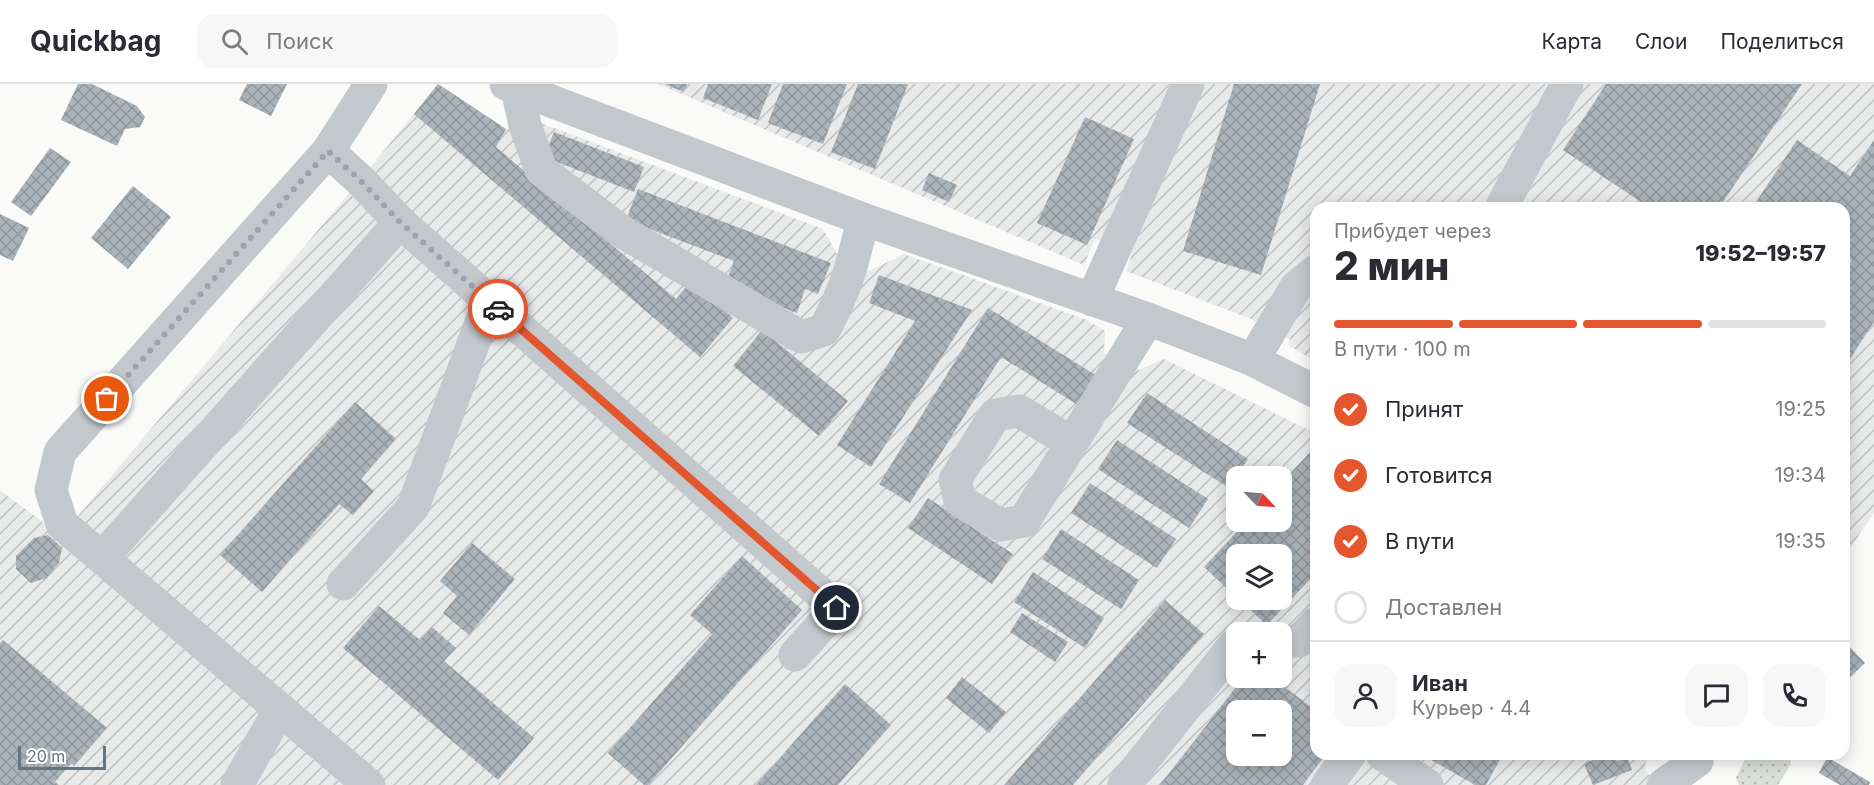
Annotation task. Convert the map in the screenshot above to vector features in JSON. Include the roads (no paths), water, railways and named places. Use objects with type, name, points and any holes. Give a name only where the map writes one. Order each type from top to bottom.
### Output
[{"type":"street","points":[[369,785],[62,524],[51,490],[60,452],[328,151],[371,84]]},
{"type":"street","points":[[1092,300],[1188,84]]},
{"type":"street","points":[[1504,202],[1567,84]]},
{"type":"street","points":[[511,86],[541,170],[621,231],[801,337],[824,330],[841,300],[853,265],[863,219]]},
{"type":"street","points":[[511,86],[863,219],[1148,319],[1253,360],[1310,389]]},
{"type":"street","points":[[328,151],[360,180],[400,222],[837,608],[795,655]]},
{"type":"street","points":[[102,558],[400,222]]},
{"type":"street","points":[[1253,360],[1296,287],[1310,276]]},
{"type":"street","points":[[344,584],[413,507],[489,301]]},
{"type":"street","points":[[1072,443],[1148,319]]},
{"type":"street","points":[[1292,641],[1299,641],[1310,629]]},
{"type":"street","points":[[1124,785],[1226,655]]},
{"type":"street","points":[[237,785],[280,709]]},
{"type":"street","points":[[1327,785],[1346,760]]},
{"type":"street","points":[[1391,760],[1427,785]]},
{"type":"street","points":[[1663,785],[1700,767]]}]
